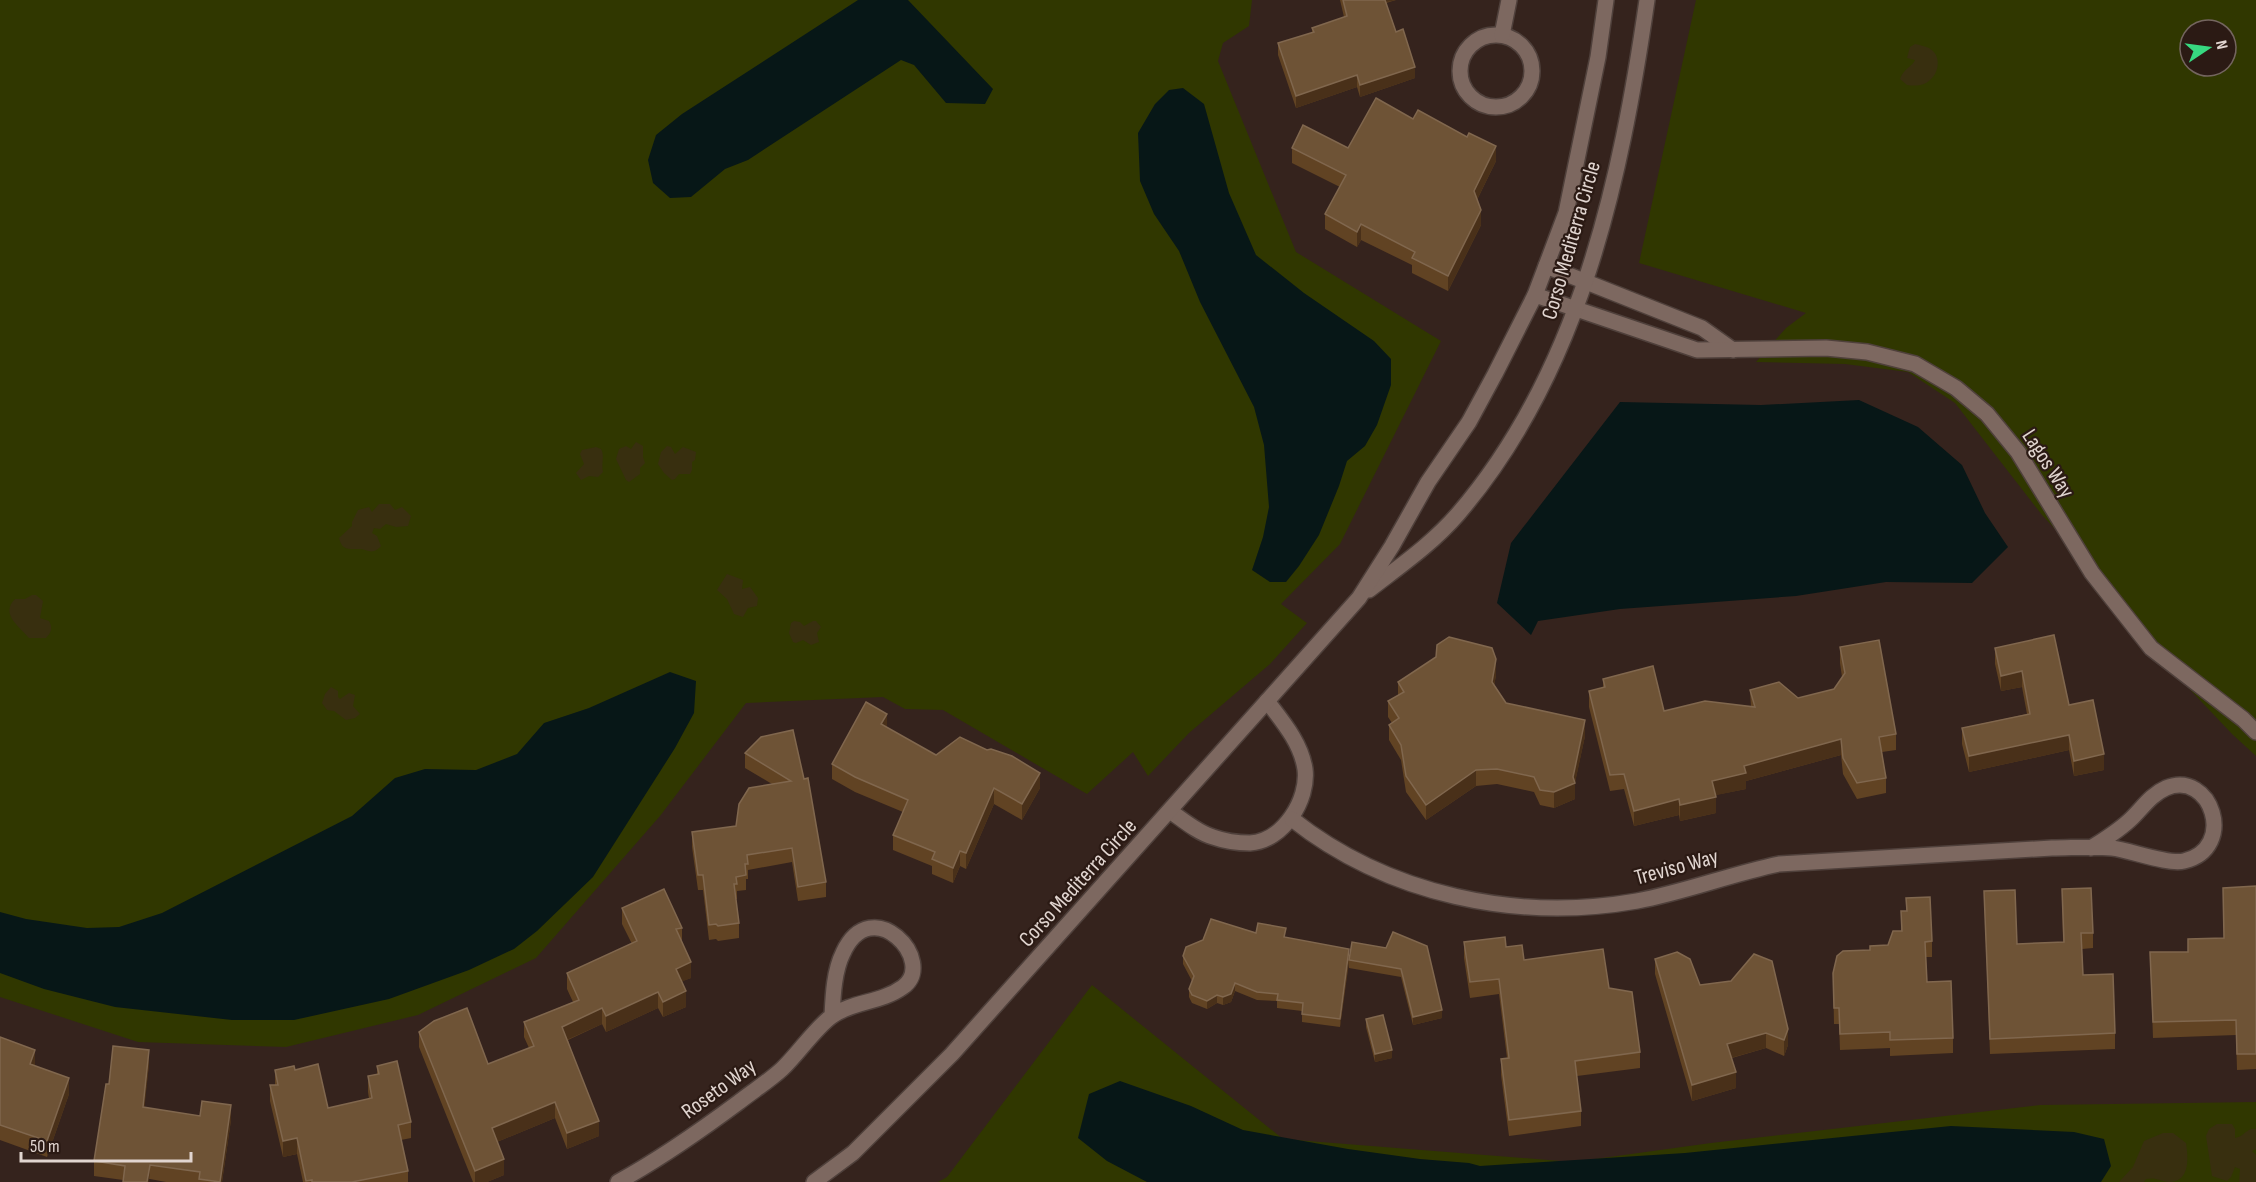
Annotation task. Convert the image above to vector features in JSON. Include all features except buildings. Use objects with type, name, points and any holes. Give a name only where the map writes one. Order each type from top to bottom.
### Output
[{"type":"street","points":[[1502,35],[1509,0]]},
{"type":"street","name":"Corso Mediterra Circle","points":[[814,1182],[853,1154],[952,1054],[1359,598],[1428,482],[1469,422],[1535,295],[1566,213],[1598,57],[1606,0]]},
{"type":"street","name":"Corso Mediterra Circle","points":[[1359,598],[1425,547],[1458,514],[1501,459],[1551,368],[1577,309],[1604,215],[1624,129],[1647,0]]},
{"type":"street","points":[[1488,35],[1502,35],[1513,39],[1527,52],[1532,70],[1531,81],[1527,92],[1509,106],[1487,107],[1476,102],[1462,85],[1461,60],[1467,48],[1477,40],[1488,35]]},
{"type":"street","points":[[1546,266],[1702,328],[1733,350]]},
{"type":"street","name":"Lagos Way","points":[[1535,295],[1697,350],[1826,348],[1867,352],[1915,364],[1956,388],[1987,414],[2018,453],[2092,573],[2151,648],[2243,719],[2256,732]]},
{"type":"street","points":[[1170,811],[1212,837],[1252,843],[1271,835],[1292,819],[1305,791],[1305,769],[1298,747],[1268,701]]},
{"type":"street","name":"Treviso Way","points":[[1292,819],[1314,837],[1374,869],[1440,892],[1518,907],[1602,906],[1640,900],[1779,864],[1988,851],[2091,848],[2111,848],[2182,862],[2204,853],[2215,834],[2213,814],[2207,799],[2195,789],[2179,784],[2165,788],[2150,798],[2118,831],[2091,848]]},
{"type":"street","name":"Roseto Way","points":[[618,1182],[648,1166],[783,1068],[832,1016],[862,1003],[890,996],[908,984],[913,967],[905,943],[890,932],[877,927],[864,931],[850,941],[842,954],[832,1016]]},
{"type":"green space","points":[[0,0],[1252,0],[1249,26],[1223,43],[1218,61],[1296,252],[1441,341],[1340,544],[1281,604],[1307,623],[1270,664],[1189,733],[1148,776],[1133,752],[1087,794],[943,710],[905,709],[883,697],[746,703],[660,816],[536,958],[418,1015],[286,1047],[138,1042],[0,997]]},
{"type":"green space","points":[[1696,0],[2256,0],[2256,756],[2179,678],[2118,598],[2042,515],[1955,403],[1908,372],[1845,364],[1756,362],[1786,328],[1806,313],[1639,263]]},
{"type":"green space","points":[[1092,985],[1283,1139],[1573,1162],[1711,1143],[2040,1105],[2256,1102],[2256,1182],[938,1182],[947,1177]]},
{"type":"sand","points":[[1915,44],[1927,47],[1938,61],[1934,76],[1926,83],[1916,86],[1907,85],[1900,79],[1915,60],[1907,58],[1910,47]]},
{"type":"sand","points":[[636,442],[643,446],[645,463],[640,468],[640,474],[629,482],[616,459],[619,449],[626,446],[631,449]]},
{"type":"sand","points":[[667,446],[671,447],[675,454],[683,447],[696,452],[690,474],[679,474],[672,480],[664,473],[658,464],[661,452]]},
{"type":"sand","points":[[596,447],[602,451],[603,472],[598,477],[589,476],[581,480],[576,473],[584,464],[580,454],[582,450]]},
{"type":"sand","points":[[379,504],[390,504],[395,510],[402,507],[411,516],[408,526],[396,527],[386,524],[380,529],[374,528],[372,533],[377,536],[381,546],[375,551],[343,547],[339,538],[352,526],[358,510],[369,507],[372,512]]},
{"type":"sand","points":[[727,574],[743,580],[742,589],[750,587],[758,598],[757,606],[748,608],[743,617],[734,614],[727,599],[717,590]]},
{"type":"sand","points":[[36,595],[43,601],[40,618],[49,621],[51,628],[46,638],[29,638],[10,615],[9,610],[15,599],[25,599]]},
{"type":"sand","points":[[794,621],[804,626],[816,621],[821,627],[817,633],[819,642],[811,645],[803,640],[793,642],[789,633],[791,623]]},
{"type":"sand","points":[[331,687],[338,691],[340,699],[349,693],[355,695],[353,706],[360,714],[346,720],[334,711],[327,710],[322,703]]},
{"type":"sand","points":[[2217,1124],[2232,1124],[2235,1129],[2235,1138],[2250,1129],[2256,1129],[2256,1149],[2252,1151],[2256,1155],[2256,1182],[2239,1182],[2240,1169],[2235,1167],[2227,1181],[2212,1176],[2206,1136],[2209,1129]]},
{"type":"sand","points":[[2163,1133],[2173,1133],[2186,1143],[2186,1167],[2181,1178],[2169,1182],[2153,1178],[2146,1179],[2144,1182],[2119,1182],[2133,1167],[2144,1141]]},
{"type":"shaded area","points":[[858,0],[908,0],[993,89],[985,104],[946,103],[914,65],[901,60],[748,160],[725,169],[691,197],[670,198],[653,183],[648,160],[656,135],[682,114]]},
{"type":"shaded area","points":[[1183,88],[1204,104],[1229,193],[1256,255],[1304,293],[1374,341],[1391,359],[1391,385],[1377,425],[1365,446],[1347,461],[1319,535],[1286,582],[1270,582],[1252,570],[1263,537],[1269,507],[1264,445],[1254,407],[1200,302],[1179,251],[1154,214],[1140,181],[1138,133],[1155,104],[1169,90]]},
{"type":"shaded area","points":[[1859,400],[1918,427],[1962,465],[1985,513],[2008,547],[1972,583],[1886,582],[1796,596],[1620,609],[1538,621],[1531,635],[1497,603],[1511,543],[1620,402],[1761,405]]},
{"type":"shaded area","points":[[670,672],[696,681],[694,713],[675,748],[593,877],[537,931],[514,949],[469,970],[389,999],[294,1020],[232,1020],[115,1007],[44,989],[0,973],[0,912],[26,919],[87,928],[119,927],[162,913],[352,816],[395,778],[425,769],[476,770],[517,754],[544,723],[589,708]]},
{"type":"shaded area","points":[[1120,1081],[1191,1106],[1243,1130],[1348,1149],[1480,1166],[1685,1153],[1951,1126],[2074,1132],[2104,1139],[2111,1166],[2101,1182],[1147,1182],[1107,1161],[1078,1138],[1089,1094]]}]
